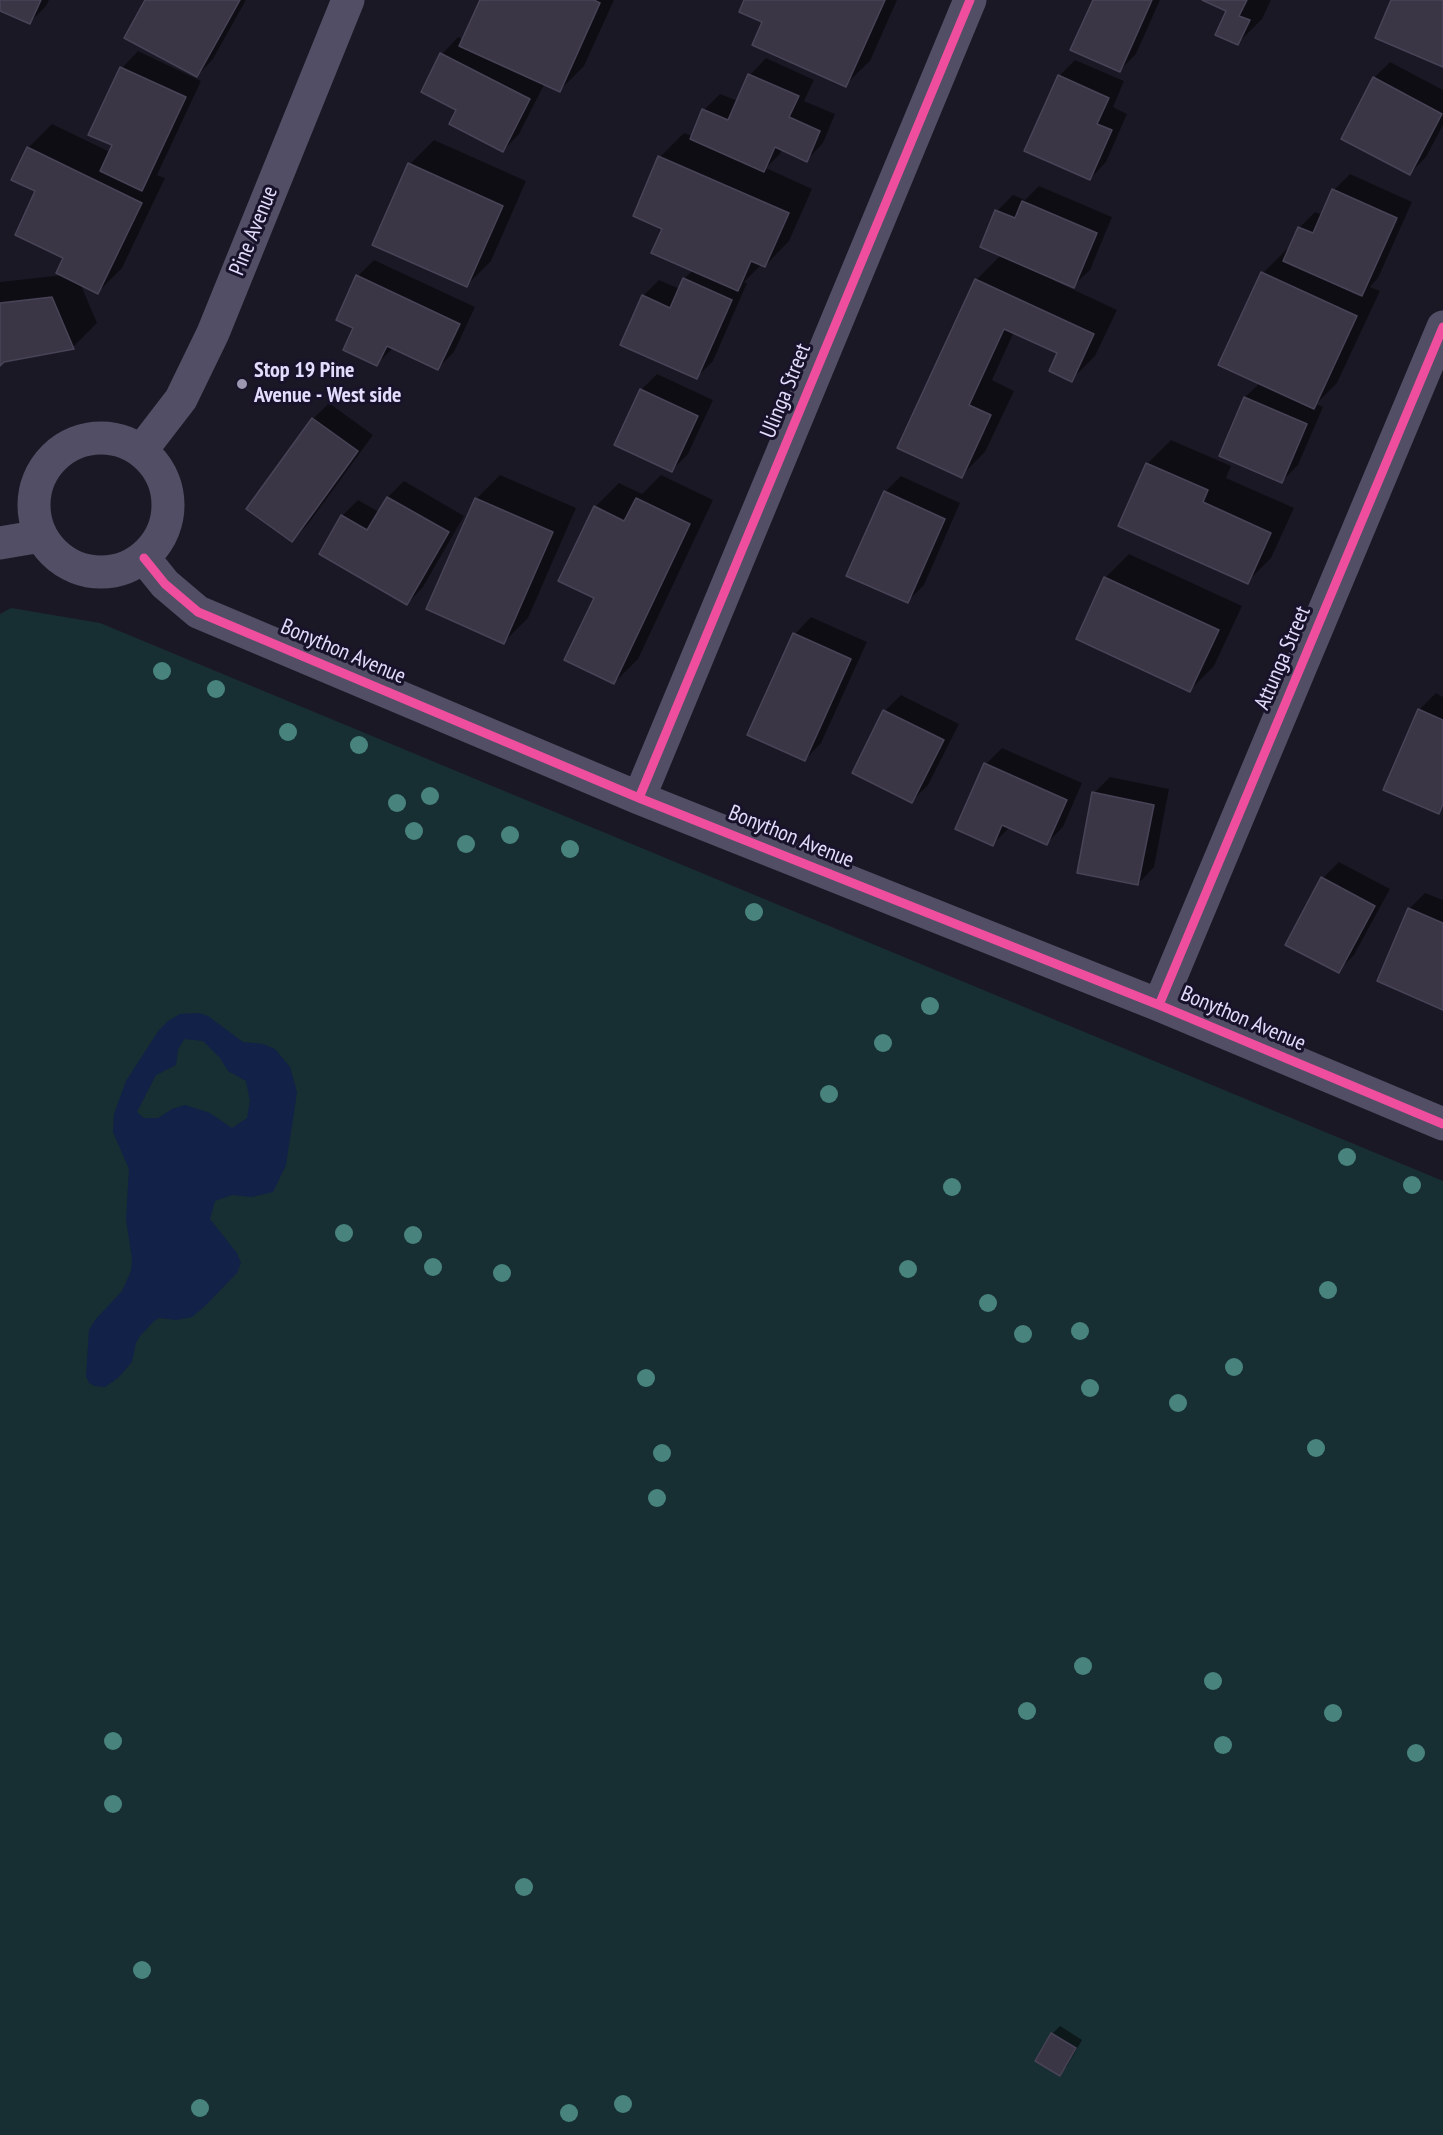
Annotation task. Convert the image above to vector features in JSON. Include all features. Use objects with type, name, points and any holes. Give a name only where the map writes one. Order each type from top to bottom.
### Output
[{"type":"street","name":"Pine Avenue","points":[[141,452],[181,399],[213,333],[348,0]]},
{"type":"street","name":"Ulinga Street","points":[[639,798],[970,0]]},
{"type":"street","name":"Attunga Street","points":[[1159,1005],[1443,327]]},
{"type":"street","points":[[107,438],[124,442],[141,452],[160,472],[168,496],[165,529],[144,558],[114,572],[87,571],[56,555],[41,536],[33,507],[37,483],[48,464],[62,450],[84,440],[107,438]]},
{"type":"street","points":[[0,543],[41,536]]},
{"type":"street","name":"Bonython Avenue","points":[[144,558],[165,584],[198,612],[639,798],[1159,1005],[1443,1124]]},
{"type":"green space","points":[[11,608],[100,623],[1443,1181],[1443,2135],[0,2135],[0,614]]},
{"type":"water","points":[[199,1013],[208,1016],[243,1042],[263,1044],[275,1049],[290,1067],[297,1092],[286,1165],[273,1192],[252,1197],[232,1195],[215,1201],[210,1219],[237,1253],[241,1263],[237,1273],[192,1317],[176,1320],[159,1318],[154,1321],[140,1336],[132,1362],[118,1378],[105,1387],[95,1386],[89,1383],[86,1376],[89,1330],[95,1320],[122,1291],[131,1271],[132,1259],[126,1219],[129,1169],[113,1132],[114,1114],[126,1081],[159,1030],[180,1014]],"holes":[[[184,1039],[203,1041],[220,1058],[228,1071],[246,1081],[250,1101],[247,1118],[232,1128],[210,1113],[185,1105],[172,1109],[158,1118],[144,1118],[137,1112],[156,1075],[176,1065],[178,1050]]]},
{"type":"building","points":[[0,0],[41,0],[30,24],[0,11]]},
{"type":"building","points":[[145,0],[240,0],[197,77],[124,38]]},
{"type":"building","points":[[480,0],[594,0],[600,3],[560,92],[459,46]]},
{"type":"building","points":[[744,0],[885,0],[846,87],[752,45],[762,22],[739,12]]},
{"type":"building","points":[[1093,0],[1152,0],[1120,72],[1070,50]]},
{"type":"building","points":[[1202,0],[1247,0],[1239,16],[1250,20],[1238,45],[1215,35],[1226,11]]},
{"type":"building","points":[[1391,0],[1443,0],[1443,67],[1375,38]]},
{"type":"building","points":[[440,53],[530,99],[503,152],[449,124],[456,110],[421,92]]},
{"type":"building","points":[[120,67],[186,97],[142,191],[100,171],[112,145],[88,135]]},
{"type":"building","points":[[748,74],[799,96],[789,117],[820,131],[807,162],[775,147],[764,172],[690,139],[702,109],[728,120]]},
{"type":"building","points":[[1058,75],[1109,98],[1097,124],[1112,130],[1090,180],[1024,151]]},
{"type":"building","points":[[1373,77],[1442,114],[1410,175],[1341,139]]},
{"type":"building","points":[[27,147],[142,203],[98,294],[56,273],[63,258],[15,235],[35,191],[11,180]]},
{"type":"building","points":[[658,156],[789,213],[765,267],[751,261],[738,291],[651,253],[662,229],[633,216]]},
{"type":"building","points":[[408,163],[503,206],[467,287],[372,245]]},
{"type":"building","points":[[1332,189],[1397,218],[1362,296],[1283,261],[1298,227],[1313,233]]},
{"type":"building","points":[[1022,201],[1097,233],[1074,288],[980,247],[995,210],[1015,218]]},
{"type":"building","points":[[1261,272],[1357,316],[1314,409],[1218,365]]},
{"type":"building","points":[[356,275],[460,324],[438,370],[387,346],[377,366],[343,350],[353,328],[336,320]]},
{"type":"building","points":[[683,278],[732,300],[697,379],[620,345],[642,295],[670,308]]},
{"type":"building","points":[[975,279],[1094,334],[1072,382],[1049,371],[1057,353],[1004,329],[969,405],[991,415],[962,478],[897,448]]},
{"type":"building","points":[[52,297],[74,349],[4,362],[0,366],[0,303]]},
{"type":"building","points":[[640,389],[698,416],[672,472],[614,445]]},
{"type":"building","points":[[1244,397],[1307,424],[1282,483],[1219,456]]},
{"type":"building","points":[[312,418],[358,451],[292,542],[246,509]]},
{"type":"building","points":[[1146,463],[1208,490],[1203,502],[1271,533],[1248,584],[1118,526]]},
{"type":"building","points":[[884,491],[945,519],[908,603],[846,576]]},
{"type":"building","points":[[387,497],[449,532],[407,605],[319,554],[341,515],[367,530]]},
{"type":"building","points":[[475,498],[553,532],[504,644],[426,609]]},
{"type":"building","points":[[636,498],[690,524],[614,684],[564,660],[594,598],[558,581],[594,506],[624,521]]},
{"type":"building","points":[[1104,577],[1219,630],[1190,692],[1076,639]]},
{"type":"building","points":[[793,633],[851,659],[805,761],[747,735]]},
{"type":"building","points":[[1418,709],[1443,720],[1443,804],[1439,814],[1383,790]]},
{"type":"building","points":[[883,710],[944,740],[912,803],[852,773]]},
{"type":"building","points":[[984,763],[1067,800],[1047,845],[1002,825],[993,846],[955,829]]},
{"type":"building","points":[[1092,792],[1154,805],[1138,885],[1077,873]]},
{"type":"building","points":[[1321,877],[1375,906],[1339,973],[1285,945]]},
{"type":"building","points":[[1408,908],[1443,923],[1443,1010],[1377,981]]},
{"type":"building","points":[[1051,2033],[1076,2048],[1060,2076],[1035,2061]]},
{"type":"cycle path","points":[[639,798],[970,0]]},
{"type":"cycle path","points":[[1159,1005],[1443,327]]},
{"type":"cycle path","points":[[144,558],[165,584],[198,612],[639,798],[1159,1005],[1443,1124]]},
{"type":"place","name":"Stop 19 Pine Avenue - West side","points":[[242,384]]}]
